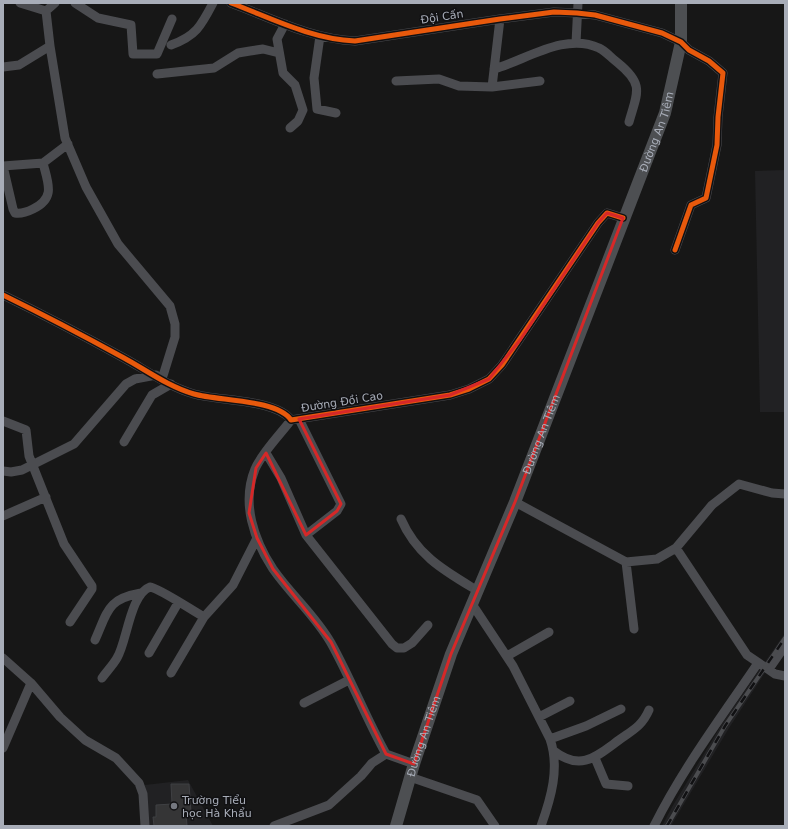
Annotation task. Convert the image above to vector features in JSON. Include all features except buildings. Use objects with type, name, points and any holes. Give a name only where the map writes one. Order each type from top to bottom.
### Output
[{"type":"main road","name":"Đường An Tiêm","points":[[396,826],[414,764],[451,654],[515,502],[623,218],[665,113],[681,42],[681,3]]},
{"type":"street","points":[[20,3],[46,11]]},
{"type":"street","points":[[46,11],[55,3]]},
{"type":"street","points":[[75,3],[98,18],[131,25],[133,54],[157,54],[172,19]]},
{"type":"street","points":[[171,45],[185,40],[193,34],[201,26],[213,3]]},
{"type":"street","name":"Đội Cấn","points":[[231,3],[334,40],[355,41],[554,12],[595,15],[662,33],[681,42],[689,50],[709,61],[723,73],[718,117],[717,145],[706,198],[691,205],[675,250]]},
{"type":"street","points":[[576,43],[578,3]]},
{"type":"street","points":[[3,471],[11,472],[22,470],[74,444],[126,384],[136,378],[159,377],[176,337],[176,324],[170,306],[118,244],[86,187],[68,144],[50,46],[46,11]]},
{"type":"street","points":[[492,87],[500,19]]},
{"type":"street","points":[[286,24],[277,39],[279,53],[282,61],[283,73],[295,85],[303,110],[298,121],[290,128]]},
{"type":"street","points":[[320,36],[314,78],[317,109],[336,113]]},
{"type":"street","points":[[494,69],[506,66],[534,52],[566,44],[586,43],[600,48],[627,71],[636,82],[638,93],[629,122]]},
{"type":"street","points":[[3,67],[19,65],[50,46]]},
{"type":"street","points":[[157,74],[214,68],[238,53],[263,49],[279,53]]},
{"type":"street","points":[[396,81],[439,79],[458,86],[492,87],[540,81]]},
{"type":"street","points":[[43,163],[49,189],[48,196],[34,209],[18,214],[15,213],[3,166],[43,163],[68,144]]},
{"type":"street","name":"Đường Đồi Cao","points":[[3,295],[171,384],[194,394],[253,403],[286,413],[295,419],[450,395],[468,389],[489,379],[502,365],[520,340],[598,223],[607,213],[623,218]]},
{"type":"street","points":[[124,442],[152,394],[171,384]]},
{"type":"street","points":[[306,535],[337,511],[341,504],[295,419],[266,452],[256,468],[250,487],[249,512],[256,538],[273,569],[310,612],[331,642],[386,754],[414,764]]},
{"type":"street","points":[[3,421],[26,430],[28,450],[64,544],[92,588],[70,622]]},
{"type":"street","points":[[266,452],[281,478],[306,535],[394,647],[401,649],[408,646],[428,625]]},
{"type":"street","points":[[515,502],[626,562],[657,559],[676,548],[712,505],[739,484],[772,493],[785,494]]},
{"type":"street","points":[[3,516],[46,497]]},
{"type":"street","points":[[401,519],[406,532],[422,552],[440,569],[478,591]]},
{"type":"street","points":[[171,673],[204,617],[233,585],[256,538]]},
{"type":"street","points":[[676,548],[747,656],[775,674],[785,676]]},
{"type":"street","points":[[626,562],[634,629]]},
{"type":"street","points":[[102,678],[118,657],[126,629],[141,593],[146,588],[154,587],[178,603],[204,617]]},
{"type":"street","points":[[95,640],[108,610],[115,601],[141,593]]},
{"type":"street","points":[[149,653],[178,603]]},
{"type":"street","points":[[472,604],[507,656],[550,738],[554,751],[553,789],[541,826]]},
{"type":"street","points":[[507,656],[549,632]]},
{"type":"street","points":[[769,669],[785,646]]},
{"type":"street","points":[[3,658],[31,682],[60,717],[85,740],[116,758],[139,783],[143,794],[145,826]]},
{"type":"street","points":[[654,826],[665,803],[692,759],[758,663]]},
{"type":"street","points":[[304,703],[349,680]]},
{"type":"street","points":[[3,748],[31,682]]},
{"type":"street","points":[[539,717],[570,701]]},
{"type":"street","points":[[550,738],[586,726],[621,708]]},
{"type":"street","points":[[554,751],[562,757],[580,761],[595,758],[644,721],[649,710]]},
{"type":"street","points":[[274,826],[329,805],[361,776],[372,763],[386,754]]},
{"type":"street","points":[[595,758],[606,784],[628,786]]},
{"type":"street","points":[[410,777],[477,800],[495,826]]},
{"type":"highlighted area","points":[[607,213],[623,218],[515,502],[451,654],[414,764],[386,754],[331,642],[273,569],[257,538],[249,513],[256,468],[266,453],[306,535],[337,511],[341,504],[299,419],[450,395],[489,379],[520,340],[598,223]]},
{"type":"shaded area","points":[[785,170],[785,412],[760,412],[755,171]]},
{"type":"shaded area","points":[[785,633],[785,642],[729,728],[671,826],[662,826],[722,724]]},
{"type":"shaded area","name":"Trường Tiểu học Hà Khẩu","points":[[188,780],[213,826],[147,826],[145,785]]},
{"type":"railway","points":[[667,826],[725,726],[785,638]]},
{"type":"cycle path","points":[[231,3],[307,32],[355,41],[554,12],[595,15],[662,33],[681,42],[689,50],[709,61],[723,73],[718,117],[717,145],[706,198],[691,205],[675,250]]},
{"type":"cycle path","points":[[3,295],[185,391],[204,396],[260,404],[284,413],[291,420],[450,395],[469,389],[489,379],[502,365],[598,223],[607,213],[623,218]]},
{"type":"place","name":"Trường Tiểu học Hà Khẩu","points":[[174,806]]}]
